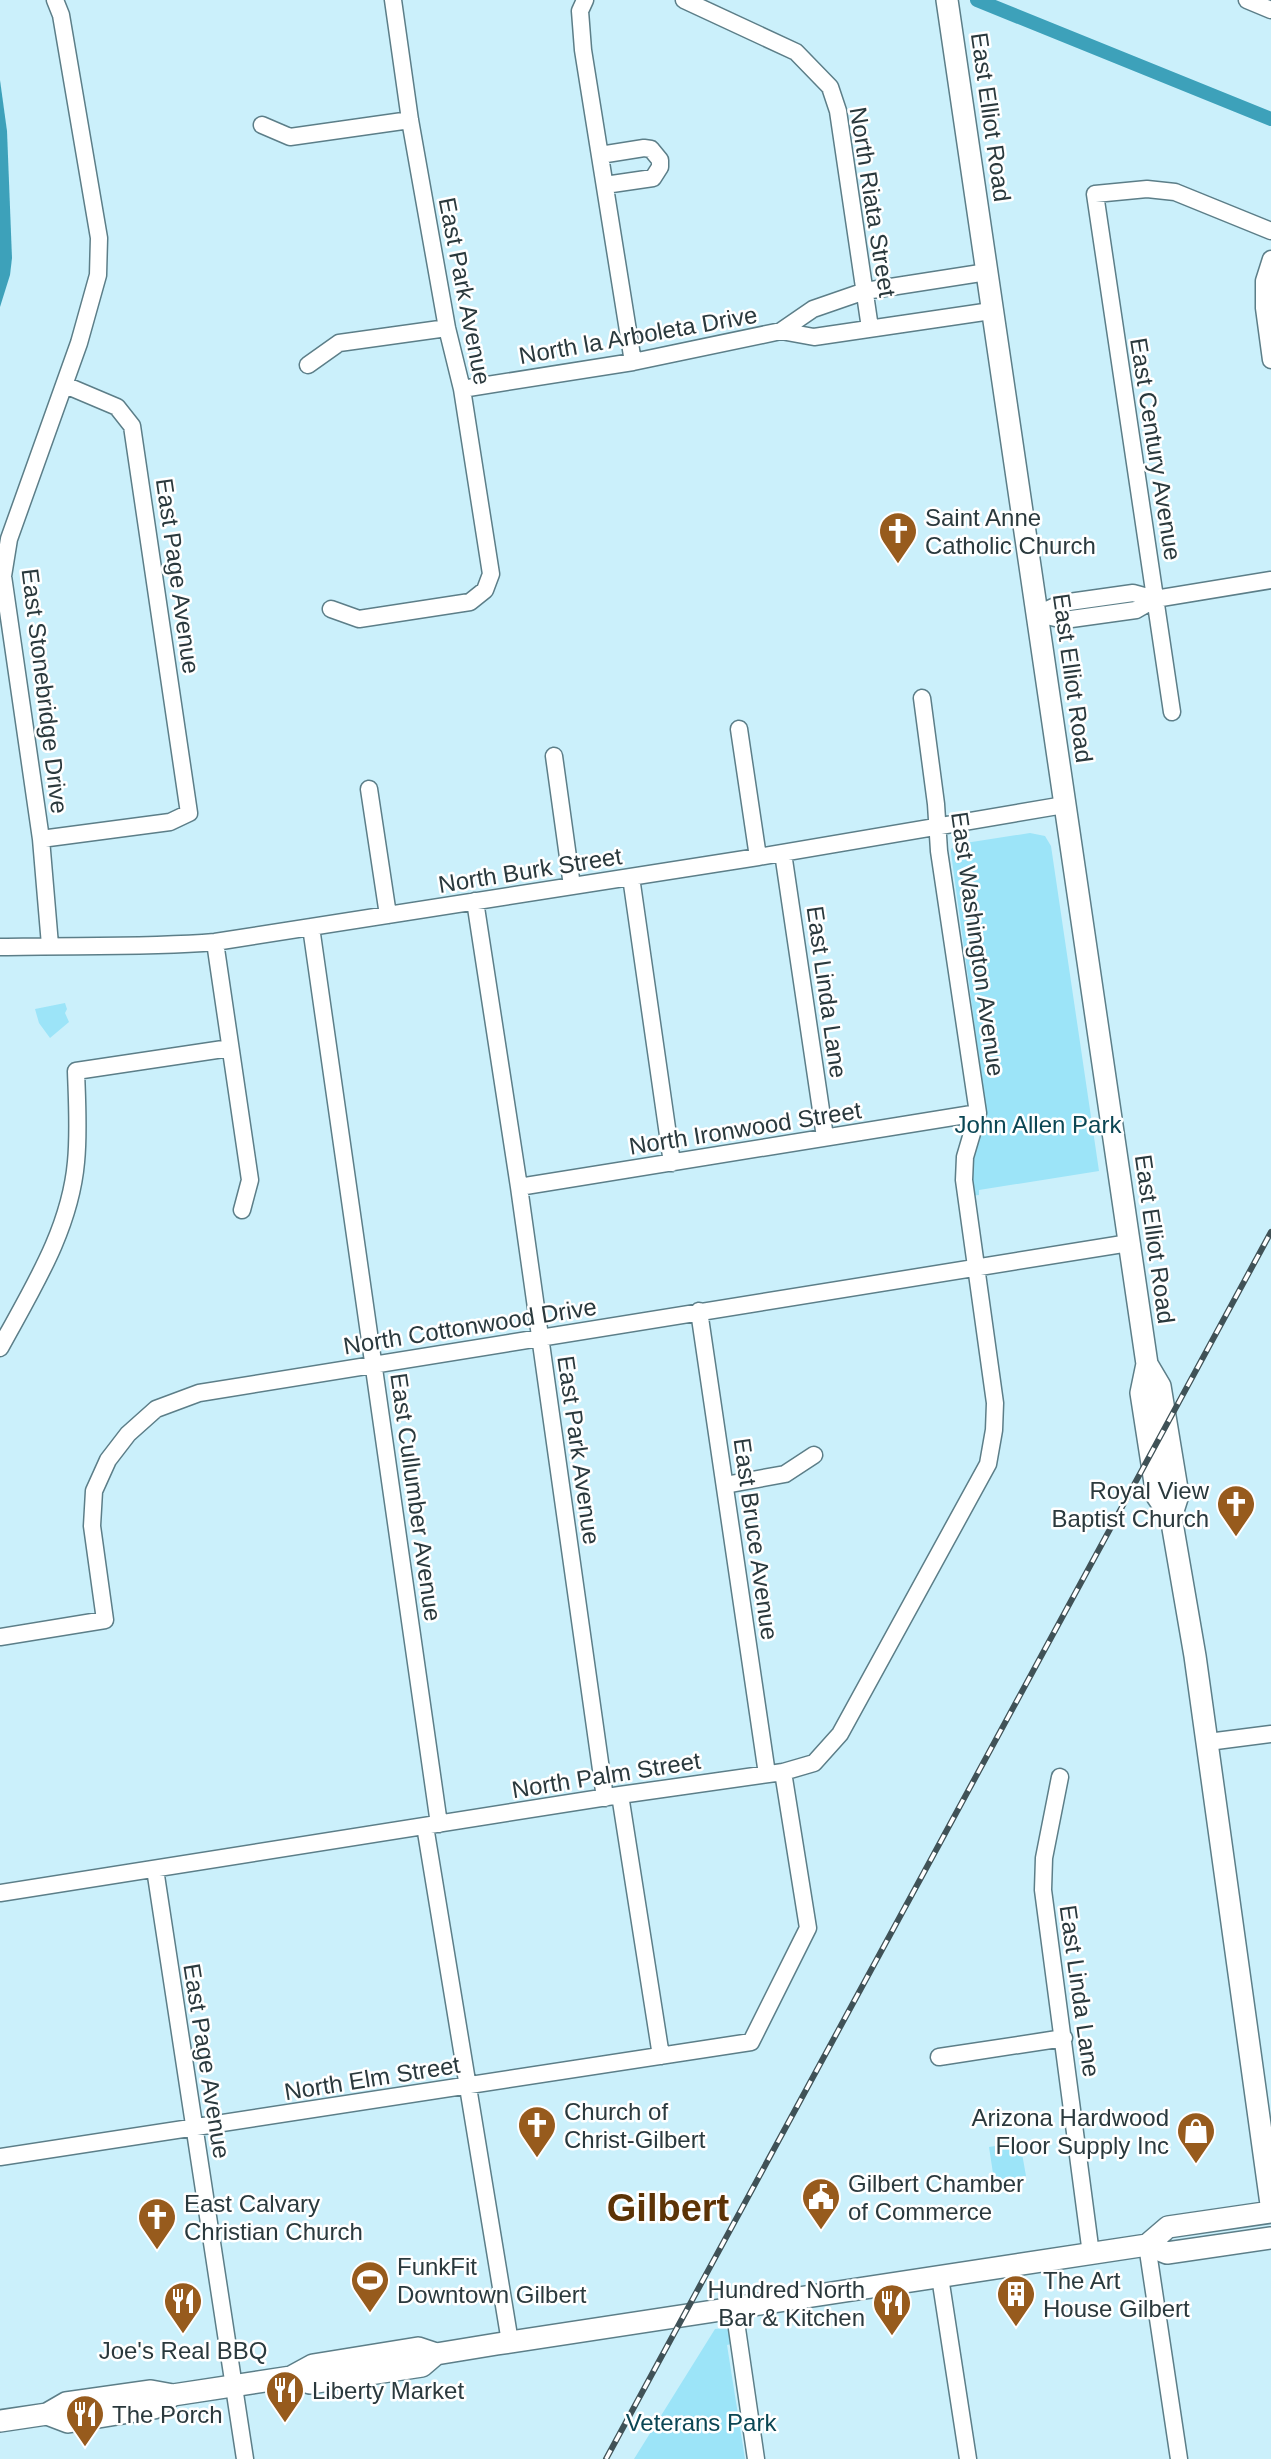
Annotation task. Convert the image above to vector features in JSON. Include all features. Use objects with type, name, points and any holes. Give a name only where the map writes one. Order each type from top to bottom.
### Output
[{"type":"main road","name":"East Elliot Road","points":[[947,2],[1147,1364],[1160,1386],[1178,1495],[1171,1517],[1208,1742],[1271,2204]]},
{"type":"main road","points":[[1147,2245],[1168,2227],[1271,2212]]},
{"type":"main road","points":[[0,2421],[47,2414],[68,2422],[154,2408],[173,2395],[291,2377],[310,2383],[422,2366],[436,2354],[1147,2245],[1167,2253],[1271,2238]]},
{"type":"street","name":"East Stonebridge Drive","points":[[50,945],[41,839],[3,576],[9,539],[65,385],[98,275],[99,237],[61,15],[55,0]]},
{"type":"street","name":"East Park Avenue","points":[[331,609],[359,619],[470,602],[485,590],[491,574],[461,389],[447,328],[410,120],[393,0]]},
{"type":"street","points":[[585,0],[580,11],[583,50],[633,362]]},
{"type":"street","name":"North Riata Street","points":[[684,0],[796,52],[830,87],[838,111],[870,328]]},
{"type":"street","points":[[1247,0],[1271,10]]},
{"type":"street","points":[[262,125],[290,137],[410,120]]},
{"type":"street","points":[[600,155],[644,148],[650,149],[660,160],[660,167],[653,178],[605,185]]},
{"type":"street","name":"East Century Avenue","points":[[1172,712],[1095,194],[1147,189],[1175,192],[1271,231]]},
{"type":"street","points":[[1271,259],[1264,281],[1264,308],[1271,360]]},
{"type":"street","name":"North la Arboleta Drive","points":[[781,331],[813,309],[864,291],[987,272]]},
{"type":"street","name":"North la Arboleta Drive","points":[[461,389],[633,362],[781,331],[814,337],[991,311]]},
{"type":"street","points":[[308,365],[340,344],[447,328]]},
{"type":"street","name":"East Page Avenue","points":[[41,839],[170,822],[189,813],[132,426],[117,407],[65,385]]},
{"type":"street","points":[[1038,614],[1062,603],[1133,593],[1155,599],[1271,580]]},
{"type":"street","name":"East Washington Avenue","points":[[922,698],[939,851],[978,1113],[965,1157],[964,1180],[995,1403]]},
{"type":"street","points":[[739,729],[758,857]]},
{"type":"street","points":[[554,756],[572,886]]},
{"type":"street","points":[[369,789],[388,915]]},
{"type":"street","name":"North Burk Street","points":[[0,947],[158,947],[215,942],[783,853],[1064,804]]},
{"type":"street","name":"East Linda Lane","points":[[783,853],[825,1137]]},
{"type":"street","points":[[631,877],[672,1163]]},
{"type":"street","name":"East Park Avenue","points":[[475,901],[613,1797],[661,2056]]},
{"type":"street","name":"East Cullumber Avenue","points":[[311,927],[374,1364],[468,2087],[510,2342]]},
{"type":"street","points":[[215,942],[250,1181],[242,1210]]},
{"type":"street","points":[[0,1348],[49,1258],[68,1208],[76,1163],[76,1071],[230,1048]]},
{"type":"street","name":"North Ironwood Street","points":[[519,1186],[978,1113]]},
{"type":"street","name":"North Cottonwood Drive","points":[[0,1637],[105,1620],[92,1526],[94,1491],[108,1460],[128,1434],[156,1409],[199,1392],[1129,1243]]},
{"type":"street","name":"East Bruce Avenue","points":[[699,1311],[725,1485],[775,1773],[808,1928],[751,2042]]},
{"type":"street","name":"North Palm Street","points":[[0,1893],[775,1773],[814,1763],[841,1734],[988,1464],[995,1403]]},
{"type":"street","points":[[725,1485],[785,1475],[814,1455]]},
{"type":"street","points":[[1208,1742],[1271,1734]]},
{"type":"street","name":"East Linda Lane","points":[[1060,1777],[1042,1873],[1091,2254]]},
{"type":"street","name":"East Page Avenue","points":[[155,1869],[245,2459]]},
{"type":"street","points":[[939,2057],[1064,2038]]},
{"type":"street","name":"North Elm Street","points":[[0,2157],[751,2042]]},
{"type":"street","points":[[1147,2245],[1179,2459]]},
{"type":"street","points":[[940,2277],[968,2459]]},
{"type":"street","points":[[734,2308],[756,2459]]},
{"type":"green space","name":"John Allen Park","points":[[1030,833],[1045,836],[1051,846],[1099,1171],[979,1190],[979,1195],[969,1196],[971,1160],[983,1128],[985,1101],[951,849],[959,844]]},
{"type":"green space","points":[[65,1003],[69,1022],[50,1038],[39,1023],[35,1009]]},
{"type":"green space","points":[[1020,2142],[1026,2176],[994,2180],[989,2147]]},
{"type":"green space","name":"Veterans Park","points":[[725,2328],[732,2333],[735,2343],[727,2345],[745,2459],[634,2459],[715,2329]]},
{"type":"shaded area","points":[[0,80],[7,131],[12,258],[10,275],[0,307]]},
{"type":"waterway","points":[[977,0],[1271,119]]},
{"type":"railway","points":[[606,2459],[1271,1232]]},
{"type":"place","name":"Saint Anne Catholic Church","points":[[898,565]]},
{"type":"place","name":"Royal View Baptist Church","points":[[1236,1538]]},
{"type":"place","name":"Church of Christ-Gilbert","points":[[537,2159]]},
{"type":"place","name":"Arizona Hardwood Floor Supply Inc","points":[[1196,2165]]},
{"type":"place","name":"Gilbert Chamber of Commerce","points":[[821,2231]]},
{"type":"place","name":"East Calvary Christian Church","points":[[157,2251]]},
{"type":"place","name":"FunkFit Downtown Gilbert","points":[[370,2314]]},
{"type":"place","name":"The Art House Gilbert","points":[[1016,2328]]},
{"type":"place","name":"Joe's Real BBQ","points":[[183,2335]]},
{"type":"place","name":"Hundred North Bar & Kitchen","points":[[892,2337]]},
{"type":"place","name":"Liberty Market","points":[[285,2424]]},
{"type":"place","name":"The Porch","points":[[85,2448]]},
{"type":"district","name":"Gilbert","points":[[668,2208]]}]
